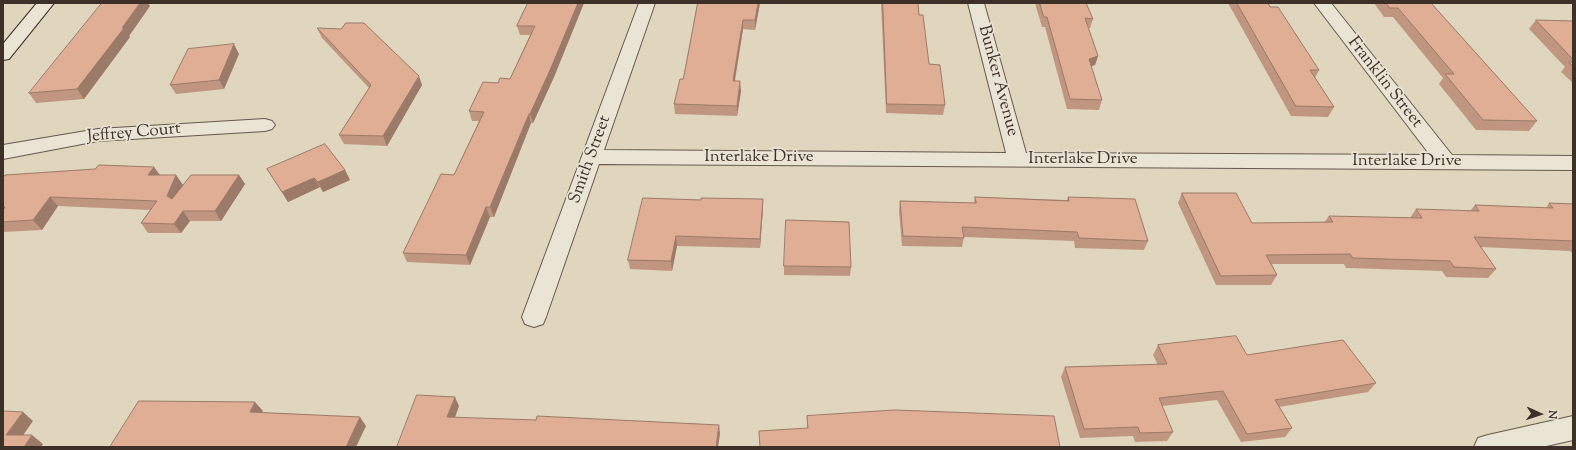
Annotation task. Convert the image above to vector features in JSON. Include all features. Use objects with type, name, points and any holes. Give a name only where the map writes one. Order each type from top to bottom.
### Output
[{"type":"street","points":[[3,55],[46,3]]},
{"type":"street","name":"Smith Street","points":[[534,317],[647,3]]},
{"type":"street","name":"Bunker Avenue","points":[[976,3],[1018,159]]},
{"type":"street","name":"Franklin Street","points":[[1322,3],[1446,162]]},
{"type":"street","name":"Jeffrey Court","points":[[3,152],[98,135],[265,125]]},
{"type":"street","name":"Interlake Drive","points":[[592,157],[1573,163]]},
{"type":"street","points":[[1488,447],[1573,428]]},
{"type":"building","points":[[102,3],[140,3],[122,28],[124,28],[77,89],[29,93]]},
{"type":"building","points":[[528,3],[578,3],[490,207],[486,207],[466,255],[403,253],[441,174],[454,175],[484,112],[469,111],[483,82],[498,83],[500,78],[510,79],[535,26],[517,26]]},
{"type":"building","points":[[698,3],[758,3],[755,20],[743,20],[733,81],[740,81],[737,106],[674,104],[680,79],[683,79]]},
{"type":"building","points":[[883,3],[918,3],[919,15],[923,15],[929,64],[940,65],[945,105],[887,104]]},
{"type":"building","points":[[1040,3],[1086,3],[1093,19],[1085,18],[1098,56],[1089,59],[1102,100],[1070,99],[1047,17],[1044,17]]},
{"type":"building","points":[[1237,3],[1268,3],[1270,7],[1278,7],[1319,70],[1310,70],[1334,107],[1296,106]]},
{"type":"building","points":[[1386,3],[1431,3],[1537,121],[1483,120],[1445,74],[1454,74],[1398,8],[1390,8]]},
{"type":"building","points":[[1536,20],[1573,21],[1573,59]]},
{"type":"building","points":[[346,23],[364,23],[419,76],[383,136],[339,135],[371,85],[317,28],[341,29]]},
{"type":"building","points":[[234,44],[219,80],[170,85],[188,49]]},
{"type":"building","points":[[325,144],[345,170],[318,182],[314,178],[282,192],[267,169]]},
{"type":"building","points":[[99,165],[154,167],[148,175],[176,175],[167,196],[172,199],[191,175],[239,175],[215,211],[183,211],[174,224],[141,223],[157,201],[50,197],[33,220],[3,222],[3,210],[5,207],[3,207],[3,178],[5,175],[95,169]]},
{"type":"building","points":[[1182,193],[1236,193],[1252,223],[1333,222],[1329,216],[1422,218],[1416,209],[1479,211],[1475,205],[1553,208],[1549,203],[1573,204],[1573,241],[1474,237],[1496,269],[1454,267],[1450,261],[1353,258],[1350,254],[1266,255],[1277,275],[1221,276]]},
{"type":"building","points":[[975,197],[1069,201],[1068,197],[1135,199],[1148,241],[1079,238],[1077,232],[962,227],[964,238],[903,236],[900,201],[976,203]]},
{"type":"building","points":[[643,198],[701,200],[701,198],[763,199],[760,239],[676,236],[671,261],[628,260]]},
{"type":"building","points":[[786,220],[849,222],[851,267],[784,266]]},
{"type":"building","points":[[1236,336],[1247,355],[1343,340],[1376,383],[1275,400],[1292,428],[1247,434],[1223,391],[1159,398],[1173,432],[1140,433],[1138,427],[1084,429],[1065,367],[1167,364],[1158,345]]},
{"type":"building","points":[[417,395],[455,397],[447,417],[536,420],[537,416],[719,425],[716,447],[397,447]]},
{"type":"building","points":[[139,401],[255,402],[250,412],[360,417],[346,447],[110,447]]},
{"type":"building","points":[[895,410],[1054,416],[1060,447],[760,447],[759,431],[808,428],[807,416]]},
{"type":"building","points":[[3,411],[23,412],[6,435],[32,435],[24,447],[3,447]]}]
